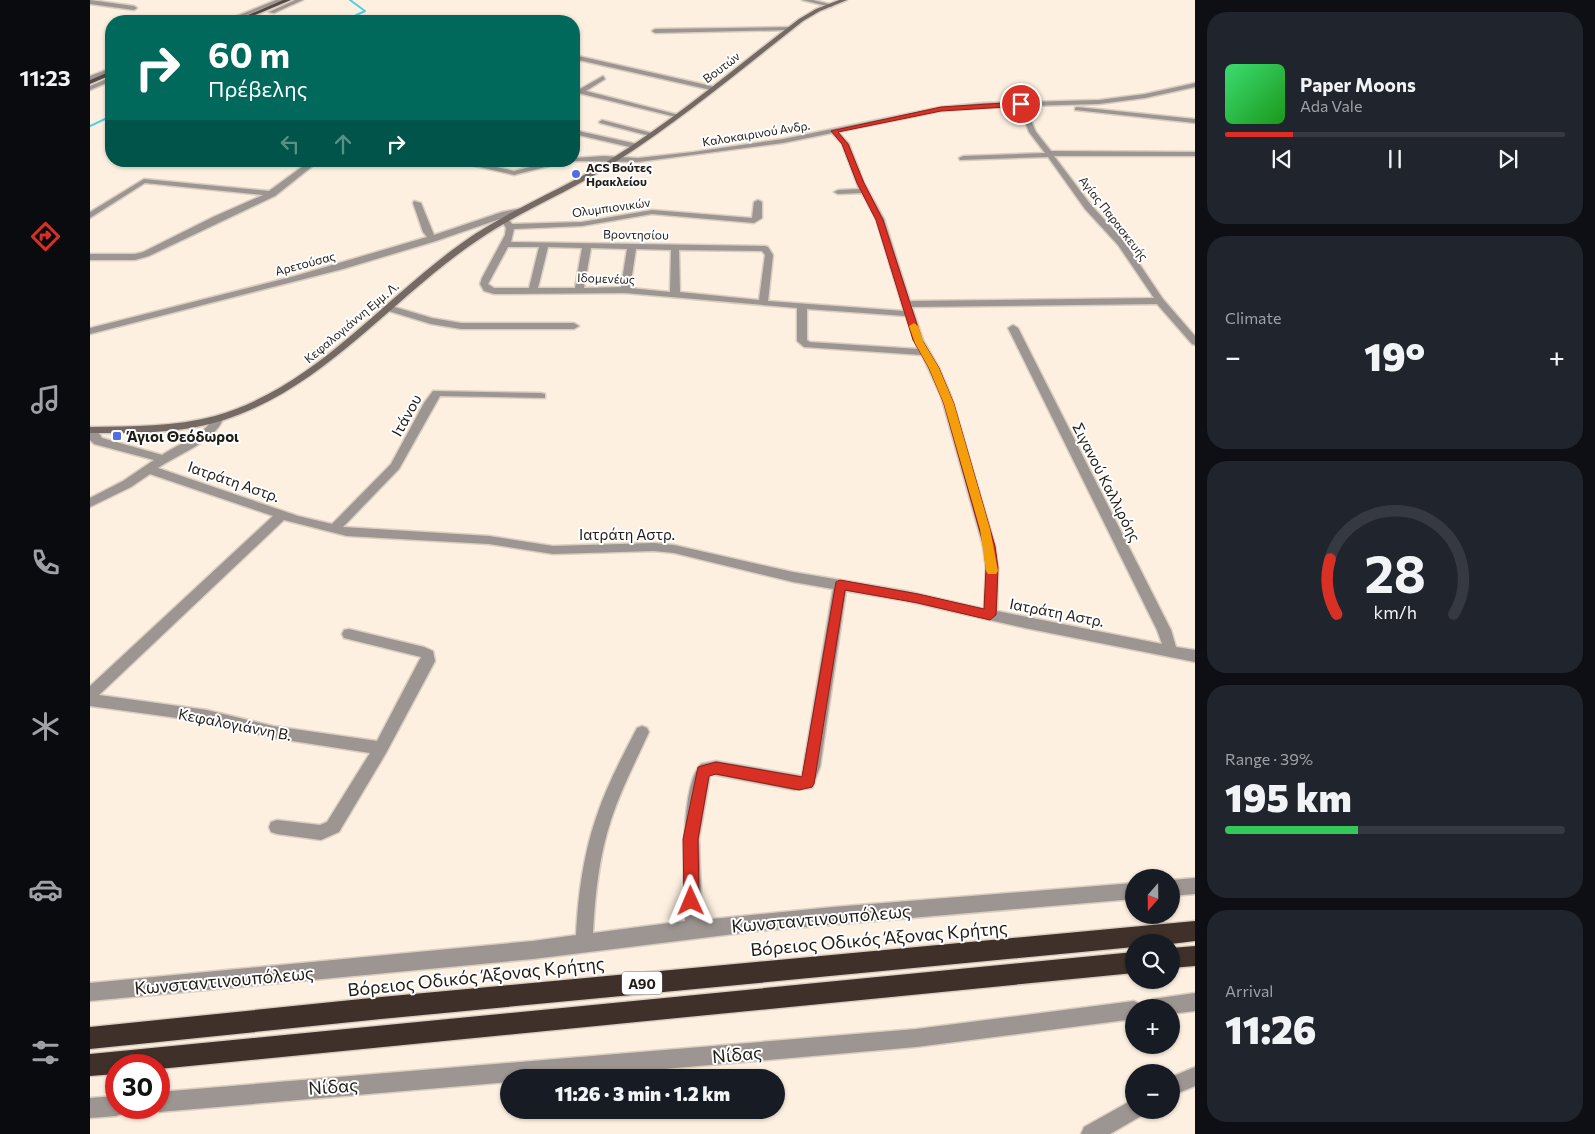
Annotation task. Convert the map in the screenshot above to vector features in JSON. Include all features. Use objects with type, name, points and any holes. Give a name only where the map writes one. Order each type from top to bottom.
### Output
[{"type":"highway","name":"Βόρειος Οδικός Άξονας Κρήτης","points":[[90,1038],[400,1006],[1195,931]]},
{"type":"highway","points":[[1180,957],[1195,956]]},
{"type":"highway","name":"Α90","points":[[90,1065],[1125,963]]},
{"type":"main road","name":"Βουτών","points":[[603,166],[634,146],[813,13],[844,0]]},
{"type":"main road","points":[[252,15],[277,5]]},
{"type":"main road","points":[[256,15],[277,5]]},
{"type":"main road","name":"Κεφαλογιάννη Εμμ. Λ.","points":[[91,430],[156,429],[218,418],[259,404],[294,384],[464,246],[507,223],[522,210],[603,166]]},
{"type":"street","points":[[243,15],[263,7],[300,0]]},
{"type":"street","points":[[805,0],[831,4]]},
{"type":"street","points":[[90,2],[134,8]]},
{"type":"street","points":[[260,15],[277,5]]},
{"type":"street","points":[[655,31],[790,29]]},
{"type":"street","points":[[580,59],[712,88]]},
{"type":"street","points":[[90,78],[105,72]]},
{"type":"street","points":[[580,90],[603,78]]},
{"type":"street","points":[[90,85],[105,79]]},
{"type":"street","name":"Καλοκαιρινού Ανδρ.","points":[[580,160],[638,160],[693,154],[783,141],[941,109],[1126,99],[1195,85]]},
{"type":"street","points":[[580,92],[676,115]]},
{"type":"street","name":"Αγίας Παρασκευής","points":[[1021,104],[1033,132],[1093,214],[1121,243],[1160,301],[1195,342]]},
{"type":"street","points":[[1045,104],[1195,121]]},
{"type":"street","points":[[602,122],[650,134]]},
{"type":"street","points":[[834,131],[845,144],[864,191],[883,227],[924,352],[934,368],[949,404],[985,529],[992,568],[990,615]]},
{"type":"street","points":[[580,133],[634,146]]},
{"type":"street","points":[[963,158],[1050,154],[1195,154]]},
{"type":"street","points":[[90,257],[143,256],[272,194],[307,167]]},
{"type":"street","points":[[486,167],[514,173],[540,167]]},
{"type":"street","points":[[90,216],[135,184],[146,180],[272,194]]},
{"type":"street","points":[[838,192],[864,191]]},
{"type":"street","points":[[418,202],[427,232],[433,239]]},
{"type":"street","name":"Ολυμπιονικών","points":[[507,223],[575,224],[652,212],[753,221],[758,218],[758,202]]},
{"type":"street","name":"Αρετούσας","points":[[90,331],[365,260],[433,239],[512,210],[522,210]]},
{"type":"street","name":"Ιδομενέως","points":[[507,223],[509,233],[487,275],[486,287],[498,292],[579,289],[625,290],[802,306],[909,309],[1160,301]]},
{"type":"street","name":"Βροντησίου","points":[[504,244],[675,246],[768,250],[763,303]]},
{"type":"street","points":[[533,290],[544,245]]},
{"type":"street","points":[[579,289],[587,245]]},
{"type":"street","points":[[625,290],[632,246]]},
{"type":"street","points":[[675,246],[675,295]]},
{"type":"street","points":[[802,306],[802,341],[807,345],[924,352]]},
{"type":"street","points":[[388,308],[432,321],[461,326],[574,326]]},
{"type":"street","name":"Σιγανού Καλλιρόης","points":[[1013,328],[1151,603],[1171,652]]},
{"type":"street","name":"Ιτάνου","points":[[334,529],[395,466],[429,403],[437,393],[541,396]]},
{"type":"street","points":[[90,503],[207,434],[215,427],[218,418]]},
{"type":"street","points":[[91,430],[94,438],[98,441],[164,459]]},
{"type":"street","name":"Ιατράτη Αστρ.","points":[[149,469],[282,515],[334,529],[368,534],[488,540],[553,550],[668,548],[793,577],[914,598],[1195,656]]},
{"type":"street","points":[[90,695],[282,515]]},
{"type":"street","points":[[694,929],[691,839],[701,774],[706,769],[716,768],[794,783],[807,782],[812,767],[840,585]]},
{"type":"street","points":[[277,827],[321,833],[333,827],[381,748],[428,661],[428,655],[416,650],[349,634]]},
{"type":"street","name":"Κεφαλογιάννη Β.","points":[[90,700],[207,716],[273,732],[381,748]]},
{"type":"street","points":[[584,942],[587,892],[598,837],[616,785],[642,732]]},
{"type":"street","points":[[1180,887],[1195,886]]},
{"type":"street","name":"Κωνσταντινουπόλεως","points":[[90,992],[460,958],[821,915],[1125,892]]},
{"type":"street","points":[[1180,1004],[1195,1002]]},
{"type":"street","name":"Νίδας","points":[[170,1101],[304,1088],[586,1068],[888,1041],[1125,1011]]},
{"type":"street","points":[[1180,1083],[1195,1076]]},
{"type":"street","points":[[90,1108],[105,1107]]},
{"type":"street","points":[[1091,1134],[1125,1114]]},
{"type":"waterway","points":[[350,0],[365,11],[357,15]]},
{"type":"waterway","points":[[90,126],[105,119]]},
{"type":"slow traffic","points":[[914,326],[919,343],[934,368],[949,404],[985,529],[992,571]]},
{"type":"place","name":"ACS Βούτες Ηρακλείου","points":[[576,174]]},
{"type":"place","name":"Άγιοι Θεόδωροι","points":[[117,436]]},
{"type":"route","points":[[691,901],[691,839],[700,779],[703,771],[716,768],[799,784],[804,784],[809,779],[840,585],[918,598],[990,615],[992,568],[989,546],[949,404],[934,368],[920,346],[880,220],[860,183],[845,144],[834,131],[941,109],[1021,104]]}]
